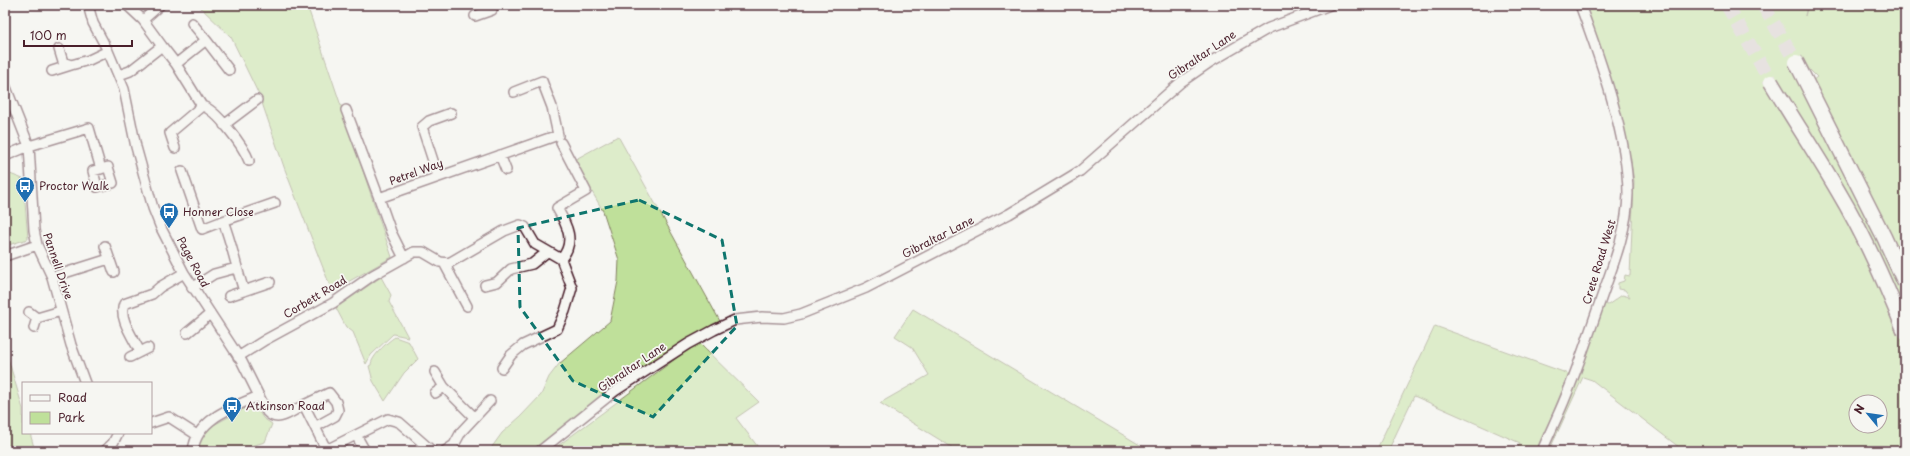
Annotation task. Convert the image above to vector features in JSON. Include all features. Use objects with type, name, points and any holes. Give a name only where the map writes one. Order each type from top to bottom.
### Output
[{"type":"highway","points":[[1796,62],[1884,237],[1905,283]]},
{"type":"highway","points":[[1771,82],[1839,192],[1865,241],[1889,292],[1905,332]]},
{"type":"street","name":"Page Road","points":[[88,5],[93,23],[119,75],[126,99],[136,147],[153,208],[192,288],[238,357],[267,412],[275,417],[283,416],[329,393],[336,402],[338,410],[335,416],[315,428]]},
{"type":"street","points":[[127,5],[143,20],[176,64],[202,106],[211,110],[224,125],[249,160]]},
{"type":"street","points":[[143,20],[160,5]]},
{"type":"street","name":"Gibraltar Lane","points":[[540,451],[615,391],[688,344],[714,330],[735,320],[762,317],[784,318],[801,314],[866,288],[1009,214],[1080,171],[1181,82],[1210,62],[1269,28],[1330,5]]},
{"type":"street","name":"Crete Road West","points":[[1542,451],[1573,378],[1623,232],[1627,208],[1628,193],[1624,155],[1614,112],[1595,45],[1580,5]]},
{"type":"street","points":[[475,16],[486,9]]},
{"type":"street","points":[[192,23],[229,70]]},
{"type":"street","points":[[176,64],[206,40]]},
{"type":"street","points":[[119,75],[130,71],[162,46]]},
{"type":"street","points":[[59,49],[63,62],[71,65]]},
{"type":"street","points":[[52,71],[89,60],[108,51]]},
{"type":"street","name":"Petrel Way","points":[[404,258],[391,232],[379,198],[558,135],[552,107],[542,81],[514,92]]},
{"type":"street","name":"Pannell Drive","points":[[5,85],[29,146],[34,230],[37,245],[52,277],[61,311],[84,382]]},
{"type":"street","points":[[224,125],[258,100]]},
{"type":"street","points":[[175,148],[170,133],[202,106]]},
{"type":"street","points":[[346,110],[354,124],[379,198]]},
{"type":"street","points":[[438,176],[422,127],[429,121],[451,113]]},
{"type":"street","points":[[5,156],[29,146],[90,128],[101,169]]},
{"type":"street","points":[[561,143],[589,189],[557,208],[569,230],[567,251],[561,259]]},
{"type":"street","points":[[500,155],[506,170]]},
{"type":"street","points":[[182,171],[202,229],[275,203]]},
{"type":"street","points":[[223,221],[231,243],[236,268],[244,291]]},
{"type":"street","points":[[467,306],[444,263],[449,263],[504,231],[518,225],[525,227],[536,244],[547,252],[561,259],[572,288],[559,325],[553,331],[527,342],[518,348],[502,368]]},
{"type":"street","points":[[5,256],[37,245]]},
{"type":"street","points":[[105,246],[114,272]]},
{"type":"street","name":"Corbett Road","points":[[238,357],[265,340],[333,303],[373,275],[414,252],[423,252],[444,263]]},
{"type":"street","points":[[485,285],[496,282],[511,270],[528,266],[547,252]]},
{"type":"street","points":[[52,277],[109,259]]},
{"type":"street","points":[[192,288],[214,274],[236,268]]},
{"type":"street","points":[[130,357],[144,350],[124,318],[122,308],[124,304],[152,294],[160,287],[184,273]]},
{"type":"street","points":[[228,296],[270,282]]},
{"type":"street","points":[[37,318],[61,311]]},
{"type":"street","points":[[29,312],[37,318]]},
{"type":"street","points":[[187,333],[210,315]]},
{"type":"street","points":[[34,328],[37,318]]},
{"type":"street","points":[[435,372],[444,387],[474,417]]},
{"type":"street","points":[[435,393],[444,387]]},
{"type":"street","points":[[194,451],[197,435],[208,422],[259,396]]},
{"type":"street","points":[[444,451],[454,445],[461,432],[490,401]]},
{"type":"street","points":[[304,405],[326,450],[382,420],[392,419],[399,422],[432,451]]},
{"type":"street","points":[[152,423],[169,417],[197,435]]},
{"type":"street","points":[[105,451],[113,443],[118,434]]},
{"type":"street","points":[[356,435],[365,451]]},
{"type":"highlighted area","points":[[639,200],[722,240],[737,326],[653,417],[573,381],[520,307],[518,228]]},
{"type":"green space","points":[[198,5],[307,5],[392,257],[332,291],[284,167],[260,97],[231,37]]},
{"type":"green space","points":[[1584,5],[1807,5],[1805,16],[1808,5],[1905,5],[1905,451],[1684,451],[1592,380],[1583,377],[1549,451],[1545,451],[1604,304],[1608,305],[1622,295],[1630,297],[1625,290],[1618,289],[1618,283],[1624,281],[1625,275],[1630,276],[1634,181],[1627,140],[1624,142]],"holes":[[[1802,56],[1809,69],[1817,77],[1802,89],[1790,62]]]},
{"type":"green space","points":[[618,136],[721,323],[693,336],[616,385],[531,451],[489,451],[502,433],[541,395],[549,377],[559,364],[610,321],[618,281],[619,260],[603,211],[574,160]]},
{"type":"green space","points":[[5,172],[23,179],[28,239],[5,246]]},
{"type":"green space","points":[[381,277],[391,295],[389,302],[408,337],[393,334],[371,355],[366,364],[353,332],[346,327],[336,308]]},
{"type":"green space","points":[[913,309],[1150,451],[958,451],[880,403],[929,375],[912,347],[895,336]]},
{"type":"green space","points":[[1435,326],[1569,374],[1537,451],[1516,451],[1520,443],[1414,396],[1388,451],[1376,451]]},
{"type":"green space","points":[[395,337],[409,342],[418,359],[404,373],[385,401],[373,381],[369,366],[380,350]]},
{"type":"green space","points":[[698,342],[759,402],[736,418],[761,451],[551,451]]},
{"type":"green space","points":[[5,348],[22,406],[22,434],[30,434],[35,451],[5,451]]},
{"type":"green space","points":[[249,406],[250,408],[256,407],[263,418],[272,424],[265,442],[234,451],[197,451],[200,439],[210,427]]},
{"type":"tunnel","points":[[1727,5],[1771,82]]},
{"type":"tunnel","points":[[1763,5],[1796,62]]},
{"type":"place","name":"Proctor Walk","points":[[25,203]]},
{"type":"place","name":"Honner Close","points":[[169,229]]},
{"type":"place","name":"Atkinson Road","points":[[232,423]]}]
